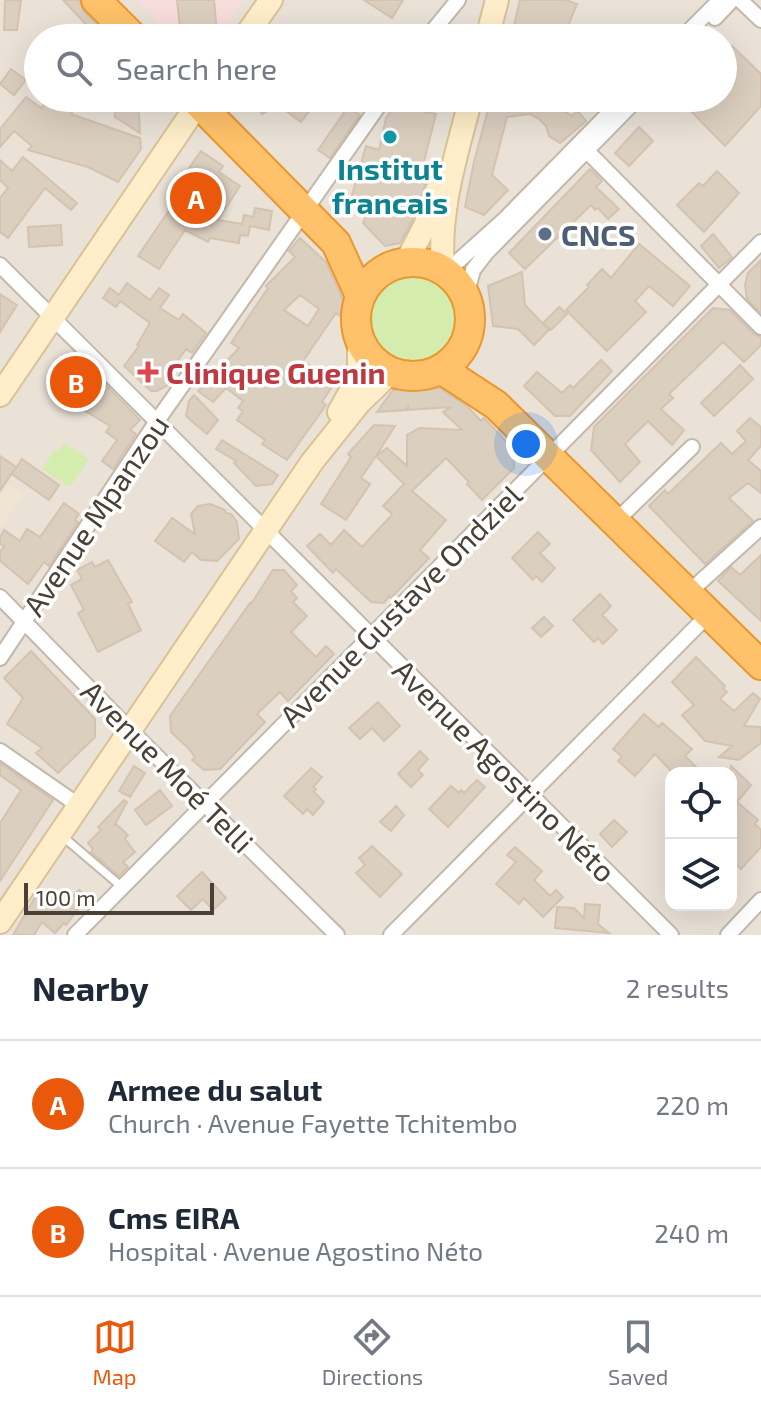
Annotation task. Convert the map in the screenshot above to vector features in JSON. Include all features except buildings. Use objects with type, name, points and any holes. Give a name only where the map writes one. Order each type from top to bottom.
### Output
[{"type":"highway","points":[[96,0],[120,24]]},
{"type":"highway","points":[[210,112],[336,243],[360,296]]},
{"type":"highway","points":[[336,243],[397,265],[425,263],[445,271],[457,282],[470,309],[467,338],[496,405]]},
{"type":"highway","points":[[397,265],[367,285],[360,296],[356,310],[359,338],[366,353],[391,372],[416,376],[441,369],[452,361],[467,338]]},
{"type":"highway","points":[[441,369],[496,405],[761,665]]},
{"type":"main road","points":[[254,24],[271,0]]},
{"type":"main road","points":[[480,24],[486,0]]},
{"type":"main road","points":[[491,24],[497,0]]},
{"type":"main road","points":[[0,395],[190,112]]},
{"type":"main road","points":[[397,265],[425,226],[457,112]]},
{"type":"main road","points":[[445,271],[441,246],[449,180],[467,112]]},
{"type":"main road","points":[[312,462],[355,388],[359,376],[359,338]]},
{"type":"main road","points":[[0,922],[312,462],[360,402],[391,372]]},
{"type":"street","points":[[438,24],[458,0]]},
{"type":"street","points":[[696,24],[720,0]]},
{"type":"street","points":[[709,24],[732,0]]},
{"type":"street","points":[[740,0],[761,20]]},
{"type":"street","name":"Avenue Mpanzou","points":[[0,658],[157,421],[374,112]]},
{"type":"street","points":[[445,271],[504,220],[610,112]]},
{"type":"street","points":[[466,296],[473,270],[486,253],[625,112]]},
{"type":"street","points":[[588,152],[761,327]]},
{"type":"street","name":"Avenue Gustave Ondziel","points":[[75,935],[547,457],[721,286],[761,242]]},
{"type":"street","name":"Avenue Agostino Néto","points":[[0,265],[671,935]]},
{"type":"street","points":[[615,522],[692,447]]},
{"type":"street","points":[[687,594],[761,527]]},
{"type":"street","name":"Avenue Moé Telli","points":[[0,597],[337,935]]},
{"type":"street","points":[[391,935],[709,614]]},
{"type":"street","points":[[0,751],[78,805]]},
{"type":"street","points":[[728,935],[761,900]]},
{"type":"lane","points":[[59,834],[122,887]]},
{"type":"shaded area","points":[[0,0],[761,0],[761,935],[0,935]]},
{"type":"shaded area","points":[[138,0],[244,0],[228,24],[161,24]]},
{"type":"shaded area","points":[[9,484],[25,494],[0,528],[0,497]]},
{"type":"green space","points":[[412,268],[432,271],[455,290],[460,299],[463,319],[460,339],[441,362],[432,367],[412,370],[392,367],[369,348],[364,339],[361,319],[364,299],[383,276],[392,271]]},
{"type":"green space","points":[[64,443],[89,459],[70,487],[42,469],[55,449],[59,451]]},
{"type":"place","name":"Institut francais","points":[[390,137]]},
{"type":"place","name":"Armee du salut","points":[[196,198]]},
{"type":"place","name":"CNCS","points":[[545,234]]},
{"type":"place","name":"Clinique Guenin","points":[[148,372]]},
{"type":"place","name":"Cms EIRA","points":[[76,382]]}]
